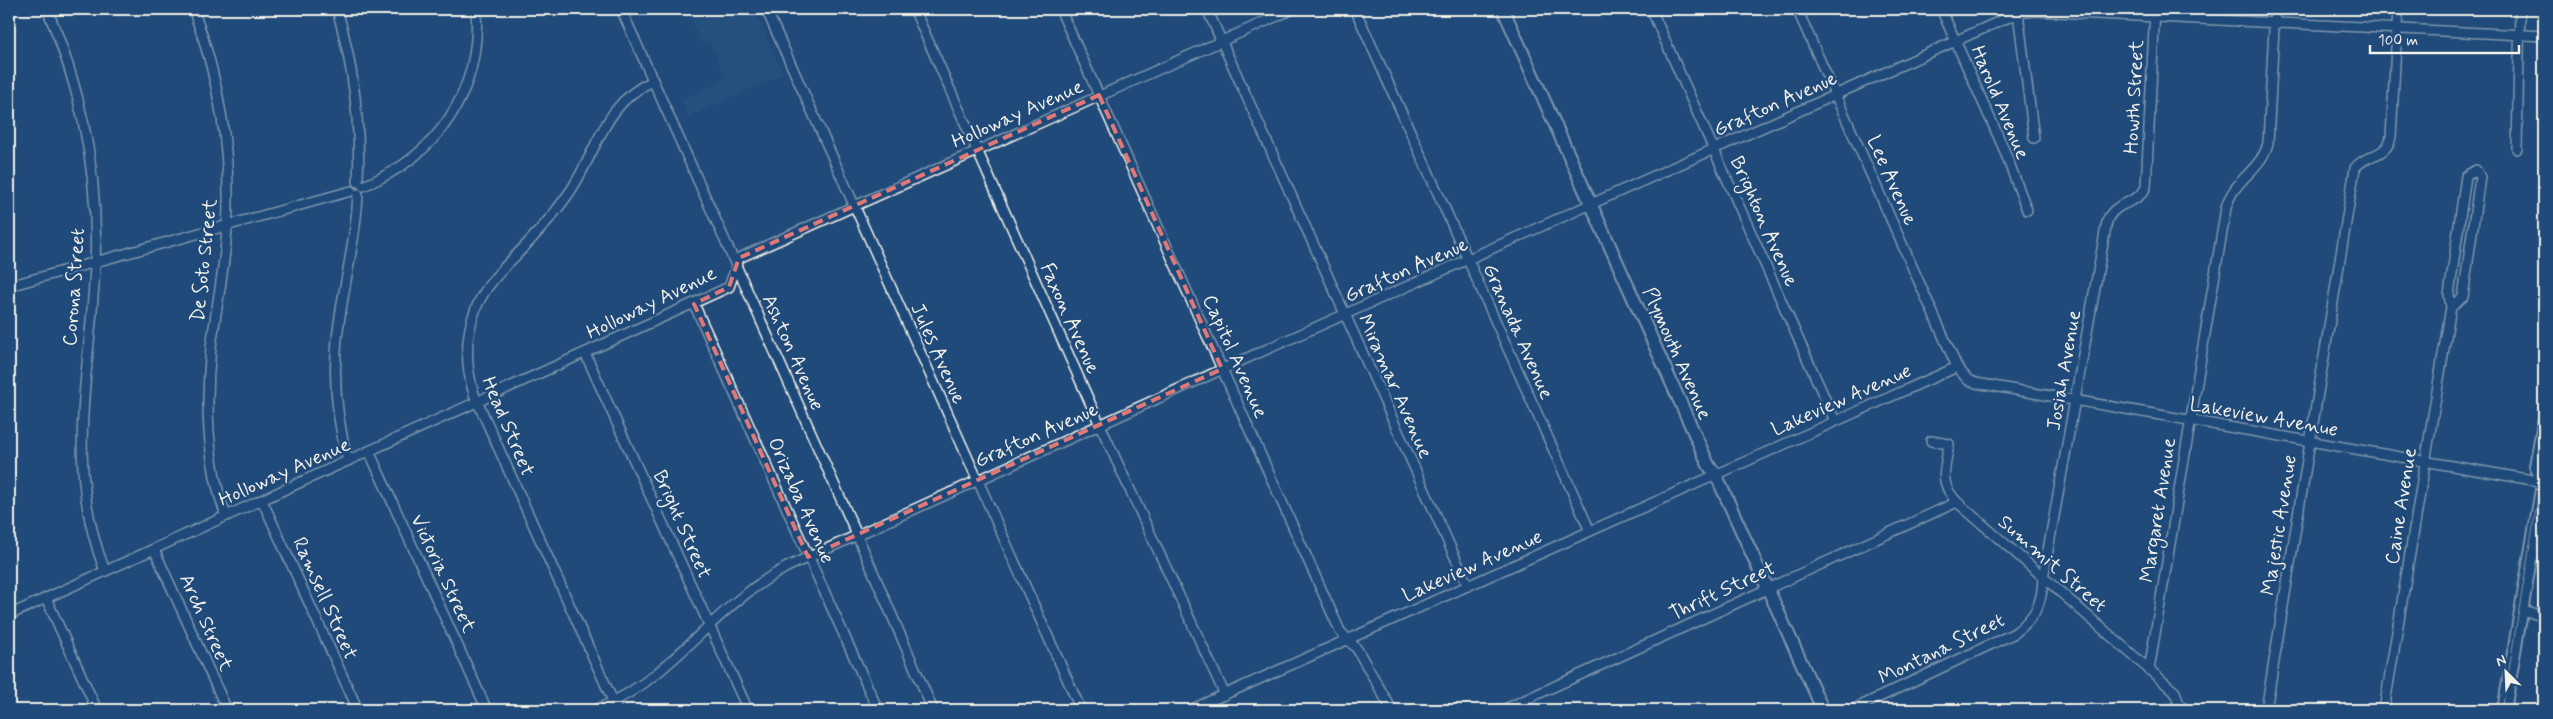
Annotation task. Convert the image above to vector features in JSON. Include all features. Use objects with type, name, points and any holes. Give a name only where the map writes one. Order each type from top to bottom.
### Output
[{"type":"main road","points":[[2544,423],[2536,466],[2544,482]]},
{"type":"main road","points":[[2504,710],[2544,478]]},
{"type":"main road","points":[[2525,586],[2536,568],[2544,530]]},
{"type":"street","name":"Corona Street","points":[[47,9],[73,78],[88,142],[95,202],[95,262],[83,391],[82,469],[88,517],[104,572]]},
{"type":"street","name":"De Soto Street","points":[[193,9],[208,52],[220,111],[227,169],[227,226],[211,351],[209,398],[215,473],[226,516]]},
{"type":"street","points":[[337,9],[347,49],[356,102],[358,132],[358,188],[354,242],[339,321],[336,359],[338,416],[348,461]]},
{"type":"street","points":[[9,286],[358,188],[401,168],[415,157],[443,128],[455,109],[471,68],[476,45],[476,9]]},
{"type":"street","name":"Ashton Avenue","points":[[621,9],[857,535],[933,710]]},
{"type":"street","name":"Jules Avenue","points":[[766,9],[1081,710]]},
{"type":"street","name":"Faxon Avenue","points":[[914,9],[1100,425],[1224,695]]},
{"type":"street","name":"Capitol Avenue","points":[[1060,9],[1340,631],[1356,649],[1392,710]]},
{"type":"street","name":"Miramar Avenue","points":[[1207,9],[1468,586]]},
{"type":"street","name":"Holloway Avenue","points":[[9,615],[729,287],[739,258],[1098,95],[1294,9]]},
{"type":"street","name":"Granada Avenue","points":[[1355,9],[1590,531]]},
{"type":"street","name":"Plymouth Avenue","points":[[1503,9],[1709,466],[1716,474],[1823,710]]},
{"type":"street","name":"Brighton Avenue","points":[[1650,9],[1835,421]]},
{"type":"street","name":"Lee Avenue","points":[[1797,9],[1957,366]]},
{"type":"street","name":"Harold Avenue","points":[[1942,9],[2003,147],[2027,210]]},
{"type":"street","name":"Margaret Avenue","points":[[2149,670],[2189,420],[2228,199],[2239,181],[2266,152],[2268,143],[2275,9]]},
{"type":"street","points":[[2397,30],[2398,9]]},
{"type":"street","points":[[2517,148],[2521,35],[2520,9]]},
{"type":"street","points":[[2034,138],[2018,13],[2053,10],[2154,13],[2274,24],[2544,36]]},
{"type":"street","name":"Grafton Avenue","points":[[596,710],[616,706],[656,674],[744,593],[765,578],[977,480],[2018,13]]},
{"type":"street","name":"Howth Street","points":[[2146,187],[2154,13]]},
{"type":"street","name":"Majestic Avenue","points":[[2266,710],[2355,168],[2363,160],[2382,153],[2390,143],[2397,30]]},
{"type":"street","name":"Head Street","points":[[616,706],[477,402],[469,374],[468,343],[470,325],[483,293],[493,279],[539,231],[569,193],[582,172],[613,111],[633,92],[653,81]]},
{"type":"street","name":"Caine Avenue","points":[[2384,710],[2452,307],[2448,295],[2466,176],[2476,170],[2480,177],[2463,297],[2452,307]]},
{"type":"street","name":"Josiah Avenue","points":[[2044,578],[2107,222],[2110,213],[2115,208],[2137,197],[2146,187]]},
{"type":"street","name":"Orizaba Avenue","points":[[694,304],[878,710]]},
{"type":"street","name":"Bright Street","points":[[585,353],[748,710]]},
{"type":"street","name":"Lakeview Avenue","points":[[1190,710],[1957,366],[1968,380],[1976,383],[2544,482]]},
{"type":"street","name":"Summit Street","points":[[1931,442],[1949,444],[1944,485],[1957,502],[2175,692],[2181,708]]},
{"type":"street","name":"Victoria Street","points":[[369,451],[487,710]]},
{"type":"street","name":"Ramsell Street","points":[[262,500],[358,710]]},
{"type":"street","name":"Thrift Street","points":[[1503,710],[1957,502]]},
{"type":"street","name":"Arch Street","points":[[154,549],[227,710]]},
{"type":"street","name":"Montana Street","points":[[1852,710],[2015,633],[2034,614],[2042,598],[2044,578]]},
{"type":"street","points":[[46,598],[98,710]]},
{"type":"street","points":[[2521,609],[2544,617]]},
{"type":"street","points":[[2167,710],[2181,708]]},
{"type":"highlighted area","points":[[1099,95],[1222,369],[808,557],[694,304],[729,287],[739,258]]},
{"type":"shaded area","points":[[687,9],[754,9],[783,74],[688,117],[680,100],[726,79],[709,40],[701,44]]},
{"type":"tram line","points":[[2502,710],[2544,462]]}]
